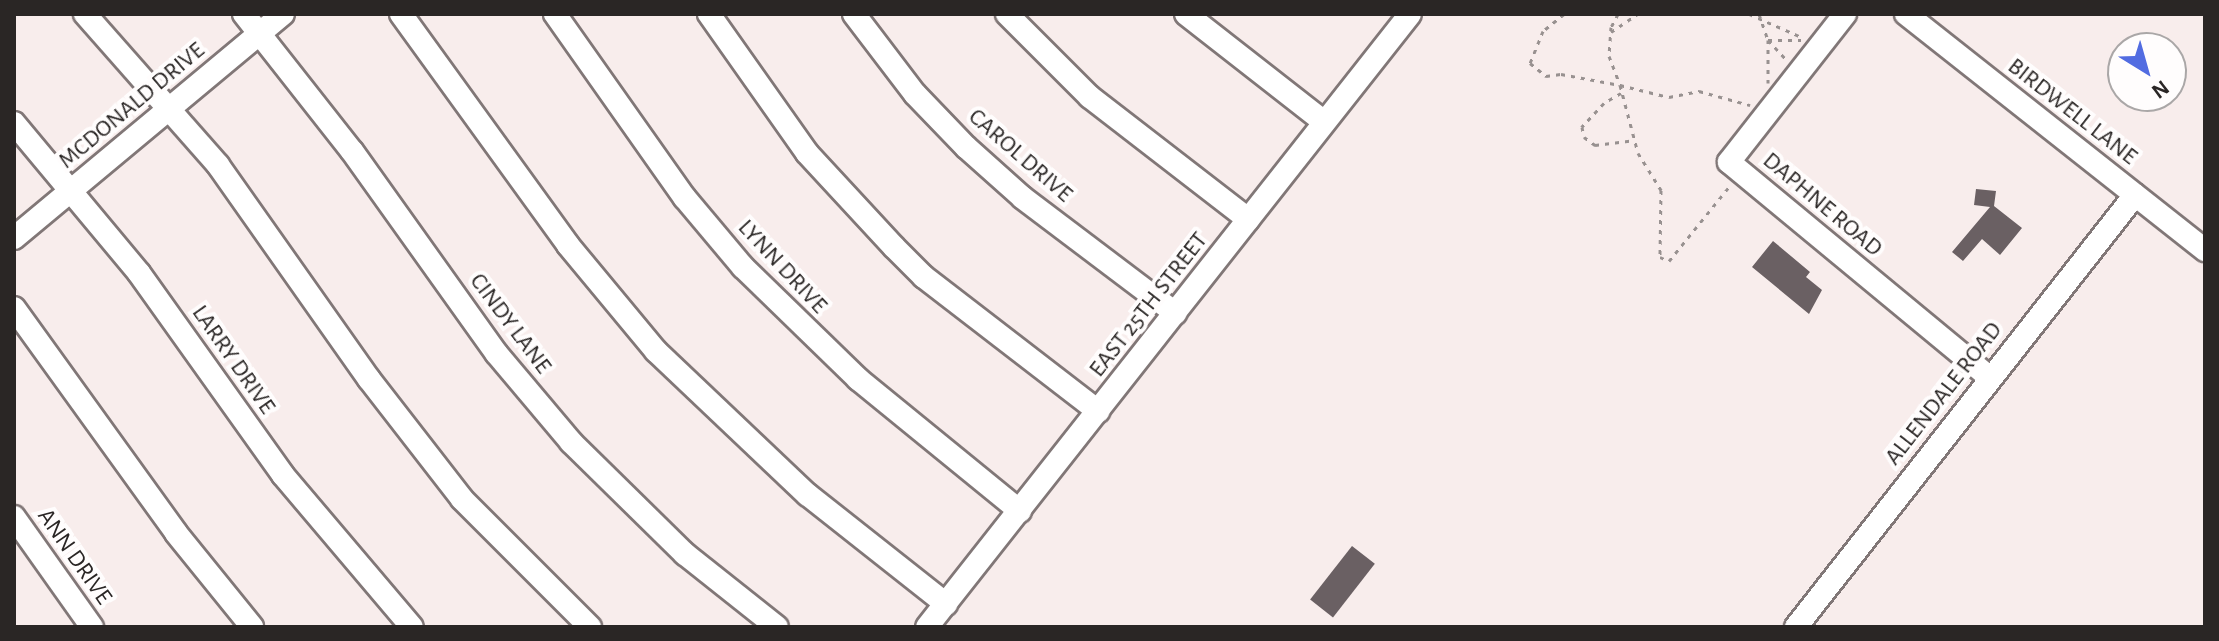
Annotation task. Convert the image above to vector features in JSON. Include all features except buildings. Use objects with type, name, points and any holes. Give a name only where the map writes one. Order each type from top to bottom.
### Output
[{"type":"street","points":[[85,14],[170,108],[246,202],[369,379],[453,488],[590,627]]},
{"type":"street","name":"CINDY LANE","points":[[244,14],[497,354],[571,442],[685,554],[777,627]]},
{"type":"street","name":"MCDONALD DRIVE","points":[[14,238],[283,14]]},
{"type":"street","points":[[401,14],[568,245],[656,351],[707,405],[808,495],[946,604]]},
{"type":"street","name":"LYNN DRIVE","points":[[555,14],[685,198],[743,267],[858,379],[1020,511]]},
{"type":"street","points":[[709,14],[807,153],[894,247],[1098,411]]},
{"type":"street","name":"CAROL DRIVE","points":[[854,14],[915,94],[966,147],[1023,198],[1175,313]]},
{"type":"street","points":[[1007,14],[1090,97],[1248,219]]},
{"type":"street","points":[[1186,14],[1324,122]]},
{"type":"street","name":"DAPHNE ROAD","points":[[1845,14],[1729,162],[1990,378]]},
{"type":"street","name":"BIRDWELL LANE","points":[[1906,14],[2205,250]]},
{"type":"street","name":"EAST 25TH STREET","points":[[927,627],[1403,17]]},
{"type":"street","name":"LARRY DRIVE","points":[[14,123],[73,190],[139,273],[283,475],[412,627]]},
{"type":"street","name":"ALLENDALE ROAD","points":[[1796,627],[2135,195]]},
{"type":"street","points":[[14,308],[176,533],[252,627]]},
{"type":"street","name":"ANN DRIVE","points":[[14,517],[92,627]]},
{"type":"path","points":[[1564,14],[1543,31],[1531,52],[1534,71],[1620,85],[1669,97],[1699,91],[1768,111]]},
{"type":"path","points":[[1610,33],[1638,14]]},
{"type":"path","points":[[1749,14],[1799,37],[1816,52]]},
{"type":"path","points":[[1759,14],[1768,40],[1799,37],[1816,52]]},
{"type":"path","points":[[1616,15],[1610,33],[1609,56],[1634,140],[1661,190],[1656,246],[1660,257],[1669,261],[1741,172]]},
{"type":"path","points":[[1621,93],[1582,127],[1584,137],[1595,145],[1634,140]]}]
